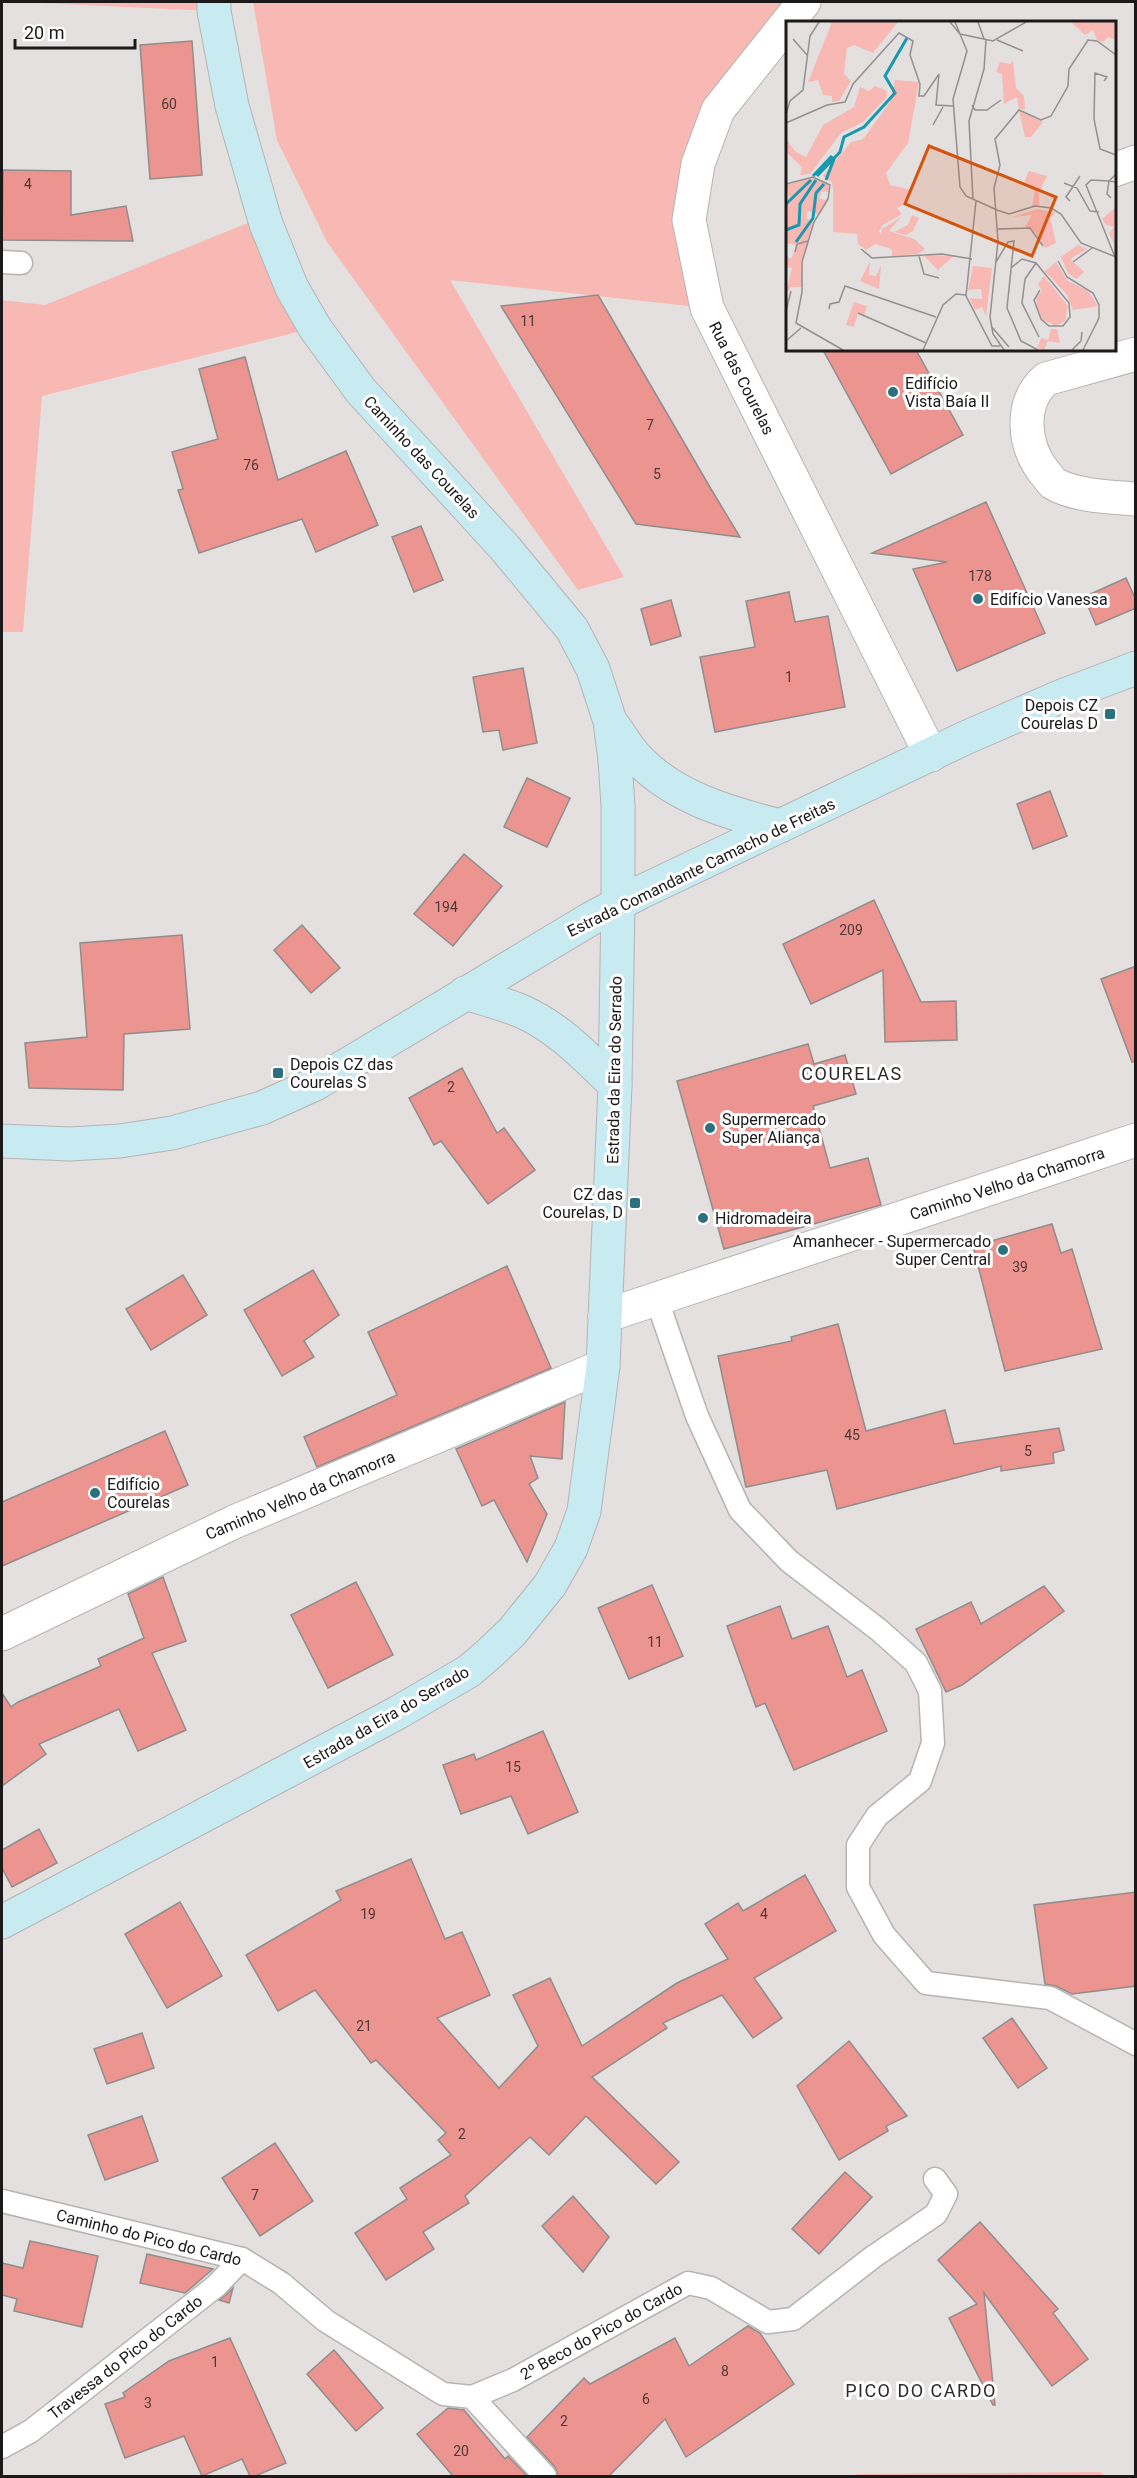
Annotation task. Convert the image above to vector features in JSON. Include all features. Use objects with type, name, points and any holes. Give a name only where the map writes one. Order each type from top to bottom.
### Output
[{"type":"main road","name":"Caminho das Courelas","points":[[214,2],[232,106],[266,224],[292,288],[315,328],[361,391],[505,548],[572,629],[592,669],[610,721],[615,760],[618,806],[618,904]]},
{"type":"main road","name":"Estrada Comandante Camacho de Freitas","points":[[2,1141],[70,1144],[120,1141],[172,1133],[262,1108],[315,1084],[618,904],[931,755],[1062,696],[1136,668]]},
{"type":"main road","points":[[610,721],[638,759],[680,793],[736,815],[780,826]]},
{"type":"main road","name":"Estrada da Eira do Serrado","points":[[2,1922],[398,1713],[469,1671],[512,1632],[550,1585],[570,1548],[584,1511],[603,1366],[615,1085],[618,904]]},
{"type":"main road","points":[[465,993],[523,1012],[548,1027],[577,1048],[615,1085]]},
{"type":"street","name":"Rua das Courelas","points":[[789,21],[804,2]]},
{"type":"street","name":"Rua das Courelas","points":[[786,25],[718,110],[698,164],[689,220],[707,308],[931,755]]},
{"type":"street","points":[[1116,169],[1136,162]]},
{"type":"street","points":[[1136,354],[1046,379],[1038,386],[1032,397],[1027,408],[1027,416],[1028,440],[1035,460],[1052,482],[1080,492],[1136,499]]},
{"type":"street","name":"Caminho Velho da Chamorra","points":[[605,1316],[1136,1140]]},
{"type":"street","name":"Caminho Velho da Chamorra","points":[[2,1634],[234,1522],[603,1366]]},
{"type":"lane","points":[[657,1300],[697,1416],[740,1510],[789,1562],[879,1630],[916,1663],[930,1691],[933,1743],[920,1781],[877,1816],[858,1845],[858,1887],[884,1935],[926,1983],[1050,1998],[1136,2044]]},
{"type":"lane","name":"2º Beco do Pico do Cardo","points":[[472,2397],[513,2380],[688,2283],[711,2288],[768,2322],[793,2319],[873,2257],[936,2214],[946,2194],[935,2179]]},
{"type":"lane","name":"Caminho do Pico do Cardo","points":[[2,2201],[242,2259],[281,2283],[326,2321],[443,2394],[472,2397]]},
{"type":"lane","name":"Travessa do Pico do Cardo","points":[[2,2447],[31,2431],[216,2286],[242,2259]]},
{"type":"lane","points":[[472,2397],[546,2476]]},
{"type":"shaded area","points":[[17,2],[214,2],[214,11]]},
{"type":"shaded area","points":[[253,2],[804,2],[792,21],[786,21],[786,30],[698,164],[707,308],[450,280],[624,577],[578,590],[327,242],[277,140]]},
{"type":"shaded area","points":[[265,216],[305,330],[42,396],[23,632],[2,632],[2,300],[45,305]]},
{"type":"shaded area","points":[[1100,2472],[1106,2476],[856,2476],[855,2474]]},
{"type":"building","points":[[192,41],[202,175],[150,179],[140,45]]},
{"type":"building","points":[[3,170],[71,171],[71,215],[126,206],[133,241],[2,240]]},
{"type":"building","points":[[598,295],[740,537],[636,524],[501,306]]},
{"type":"building","name":"Edifício Vista Baía II","points":[[824,351],[917,351],[963,435],[891,474]]},
{"type":"building","points":[[245,357],[278,480],[346,451],[378,525],[316,552],[302,519],[199,553],[178,490],[183,489],[172,452],[218,439],[199,369]]},
{"type":"building","name":"Edifício Vanessa","points":[[986,502],[1045,633],[957,671],[913,569],[947,562],[872,553]]},
{"type":"building","points":[[421,526],[443,580],[414,592],[392,537]]},
{"type":"building","points":[[1126,578],[1136,600],[1136,608],[1096,625],[1084,597]]},
{"type":"building","points":[[789,592],[795,622],[828,616],[845,707],[715,732],[700,657],[755,647],[746,601]]},
{"type":"building","points":[[671,600],[681,636],[651,645],[641,609]]},
{"type":"building","points":[[523,668],[537,743],[503,750],[499,730],[483,732],[473,677]]},
{"type":"building","points":[[527,778],[570,798],[547,847],[504,827]]},
{"type":"building","points":[[1050,791],[1067,836],[1033,849],[1017,804]]},
{"type":"building","points":[[464,854],[502,886],[453,946],[414,914]]},
{"type":"building","points":[[874,900],[921,1002],[956,1001],[957,1040],[885,1042],[883,970],[811,1004],[783,944]]},
{"type":"building","points":[[302,925],[340,968],[311,993],[274,950]]},
{"type":"building","points":[[182,935],[190,1029],[124,1034],[123,1090],[29,1088],[25,1043],[87,1037],[80,943]]},
{"type":"building","points":[[1136,966],[1136,1062],[1132,1062],[1101,979]]},
{"type":"building","points":[[808,1044],[814,1064],[845,1055],[856,1094],[813,1106],[830,1168],[868,1158],[881,1205],[724,1249],[677,1081]]},
{"type":"building","points":[[462,1068],[497,1133],[504,1128],[535,1170],[488,1204],[441,1141],[434,1145],[409,1098]]},
{"type":"building","points":[[1052,1224],[1061,1253],[1072,1249],[1102,1349],[1005,1371],[973,1246]]},
{"type":"building","points":[[507,1266],[551,1368],[317,1467],[304,1437],[397,1395],[368,1332]]},
{"type":"building","points":[[313,1270],[339,1315],[304,1341],[314,1357],[282,1376],[244,1310]]},
{"type":"building","points":[[183,1275],[207,1315],[151,1350],[126,1309]]},
{"type":"building","points":[[838,1324],[866,1431],[945,1410],[954,1444],[1059,1428],[1064,1450],[1053,1453],[1054,1463],[1001,1471],[1001,1466],[837,1509],[827,1470],[746,1487],[718,1356],[792,1341],[791,1337]]},
{"type":"building","points":[[565,1402],[562,1459],[530,1456],[538,1478],[529,1484],[547,1514],[527,1562],[494,1500],[482,1506],[456,1449]]},
{"type":"building","name":"Edifício Courelas","points":[[165,1431],[188,1485],[2,1566],[2,1502]]},
{"type":"building","points":[[163,1577],[186,1641],[152,1653],[186,1730],[138,1751],[119,1709],[39,1744],[46,1754],[2,1786],[2,1693],[11,1707],[101,1666],[98,1659],[144,1638],[128,1594]]},
{"type":"building","points":[[356,1582],[393,1655],[328,1688],[291,1615]]},
{"type":"building","points":[[652,1585],[683,1656],[629,1679],[598,1608]]},
{"type":"building","points":[[1044,1586],[1064,1611],[962,1685],[946,1692],[916,1629],[971,1602],[981,1624]]},
{"type":"building","points":[[780,1606],[792,1639],[828,1626],[847,1677],[862,1670],[887,1731],[794,1770],[765,1703],[756,1707],[727,1626]]},
{"type":"building","points":[[543,1731],[578,1812],[528,1834],[511,1796],[461,1814],[443,1765],[474,1754],[476,1760]]},
{"type":"building","points":[[39,1829],[57,1863],[12,1887],[2,1868],[2,1850]]},
{"type":"building","points":[[411,1859],[445,1939],[462,1932],[490,1995],[437,2018],[499,2088],[538,2046],[513,1995],[550,1978],[582,2046],[677,1983],[728,1959],[705,1924],[738,1903],[743,1911],[805,1875],[836,1931],[754,1978],[782,2018],[753,2038],[722,1995],[663,2023],[667,2028],[592,2077],[679,2162],[656,2184],[586,2116],[549,2155],[530,2137],[465,2196],[469,2203],[423,2232],[434,2249],[386,2280],[355,2233],[407,2199],[400,2188],[451,2155],[438,2140],[446,2133],[376,2060],[371,2063],[315,1990],[278,2011],[246,1955],[341,1900],[336,1891]]},
{"type":"building","points":[[1136,1892],[1136,1986],[1072,1994],[1056,1986],[1045,1984],[1034,1905]]},
{"type":"building","points":[[180,1902],[222,1976],[167,2008],[125,1934]]},
{"type":"building","points":[[1012,2018],[1047,2068],[1018,2088],[983,2038]]},
{"type":"building","points":[[142,2033],[154,2068],[107,2084],[94,2049]]},
{"type":"building","points":[[849,2041],[907,2116],[886,2126],[888,2131],[839,2160],[797,2086]]},
{"type":"building","points":[[142,2116],[158,2161],[105,2180],[88,2135]]},
{"type":"building","points":[[275,2143],[313,2201],[260,2236],[222,2178]]},
{"type":"building","points":[[845,2172],[872,2197],[819,2254],[792,2229]]},
{"type":"building","points":[[573,2196],[609,2237],[583,2272],[542,2226]]},
{"type":"building","points":[[980,2222],[1058,2309],[1053,2313],[1088,2359],[1052,2386],[984,2293],[995,2405],[949,2318],[977,2304],[938,2260]]},
{"type":"building","points":[[30,2241],[98,2256],[82,2327],[14,2311],[17,2299],[2,2295],[2,2263],[23,2268]]},
{"type":"building","points":[[147,2254],[213,2269],[185,2293],[140,2283]]},
{"type":"building","points":[[233,2288],[229,2303],[219,2300],[226,2295]]},
{"type":"building","points":[[748,2326],[760,2333],[794,2384],[686,2457],[665,2419],[609,2476],[558,2476],[555,2467],[527,2437],[584,2378],[590,2384],[675,2338],[689,2366]]},
{"type":"building","points":[[230,2338],[286,2463],[250,2476],[242,2459],[202,2476],[184,2436],[125,2458],[105,2404],[125,2397],[123,2393],[169,2361]]},
{"type":"building","points":[[334,2350],[383,2408],[356,2431],[307,2374]]},
{"type":"building","points":[[448,2408],[464,2410],[505,2459],[508,2456],[527,2476],[453,2476],[417,2434]]},
{"type":"place","name":"Edifício Vista Baía II","points":[[893,392]]},
{"type":"place","name":"Edifício Vanessa","points":[[978,599]]},
{"type":"place","name":"Depois CZ Courelas D","points":[[1110,714]]},
{"type":"place","name":"Depois CZ das Courelas S","points":[[278,1073]]},
{"type":"place","name":"Supermercado Super Aliança","points":[[710,1128]]},
{"type":"place","name":"CZ das Courelas, D","points":[[635,1203]]},
{"type":"place","name":"Hidromadeira","points":[[703,1218]]},
{"type":"place","name":"Amanhecer - Supermercado Super Central","points":[[1003,1250]]},
{"type":"place","name":"Edifício Courelas","points":[[95,1493]]},
{"type":"district","name":"COURELAS","points":[[852,1074]]},
{"type":"district","name":"PICO DO CARDO","points":[[921,2391]]}]
